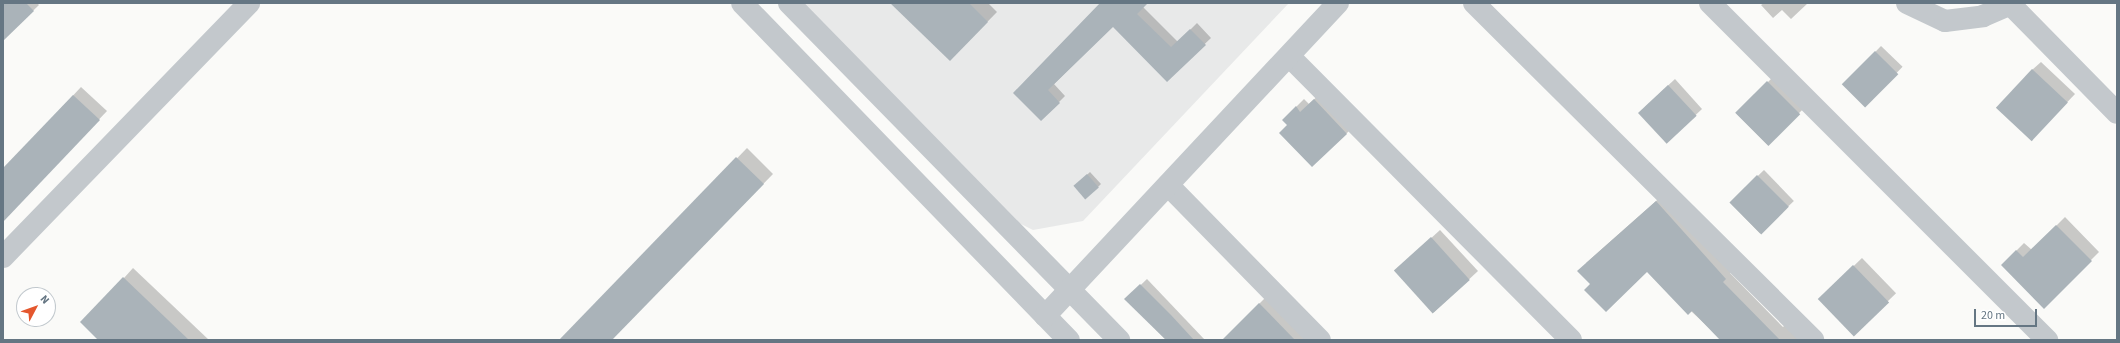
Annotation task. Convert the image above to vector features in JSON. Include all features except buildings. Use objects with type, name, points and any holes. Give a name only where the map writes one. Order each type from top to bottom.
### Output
[{"type":"street","points":[[3,257],[249,3]]},
{"type":"street","points":[[742,3],[1069,340]]},
{"type":"street","points":[[789,3],[1119,340]]},
{"type":"street","points":[[1045,316],[1338,3]]},
{"type":"street","points":[[1474,3],[1812,340]]},
{"type":"street","points":[[1710,3],[2047,340]]},
{"type":"street","points":[[1907,3],[1945,21],[1983,16],[2013,4],[2117,113]]},
{"type":"street","points":[[1289,56],[1572,340]]},
{"type":"street","points":[[1168,185],[1320,340]]},
{"type":"shaded area","points":[[795,3],[1289,3],[1083,221],[1033,230],[999,213]]}]
